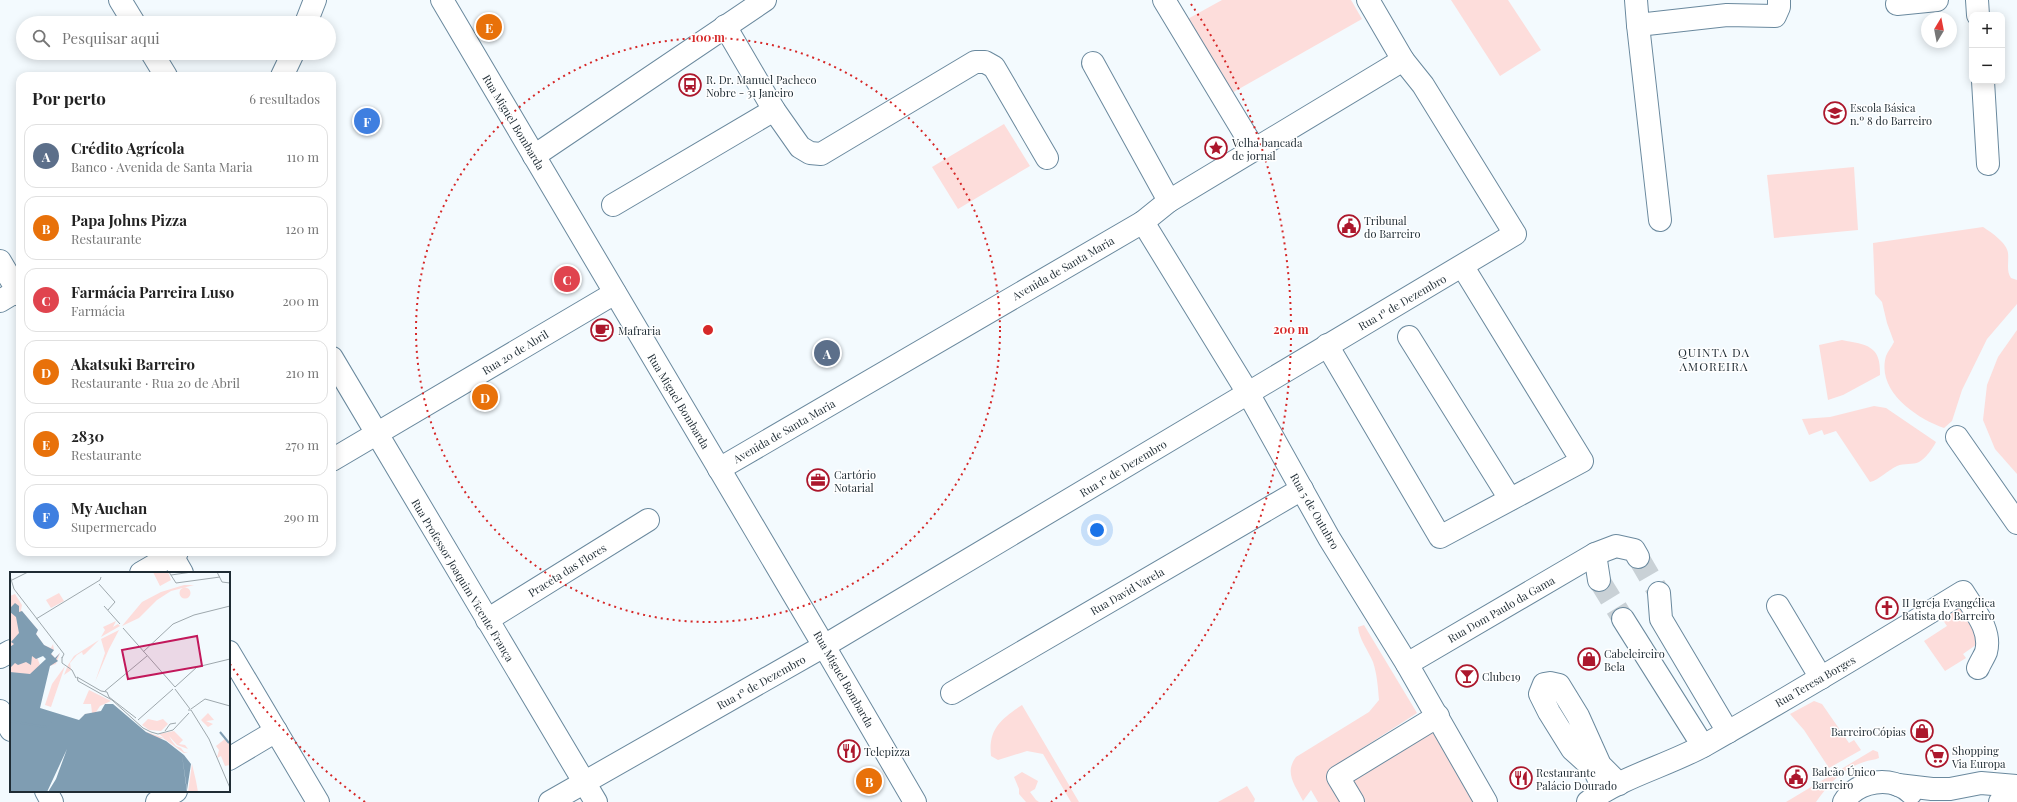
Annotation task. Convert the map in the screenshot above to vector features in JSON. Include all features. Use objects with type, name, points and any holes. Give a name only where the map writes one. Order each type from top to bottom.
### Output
[{"type":"street","points":[[120,0],[130,16]]},
{"type":"street","points":[[308,16],[314,0]]},
{"type":"street","name":"Rua Miguel Bombarda","points":[[442,0],[915,802]]},
{"type":"street","points":[[534,156],[765,0]]},
{"type":"street","points":[[1164,0],[1254,149]]},
{"type":"street","points":[[1368,0],[1403,60]]},
{"type":"street","points":[[1636,0],[1660,220]]},
{"type":"street","points":[[1897,4],[1937,0]]},
{"type":"street","points":[[1977,0],[1978,12]]},
{"type":"street","points":[[1638,25],[1777,8]]},
{"type":"street","points":[[725,26],[774,110],[800,147],[810,153],[821,154],[975,62],[985,62],[994,67],[1046,158]]},
{"type":"street","points":[[156,60],[164,72]]},
{"type":"street","points":[[284,72],[290,60]]},
{"type":"street","name":"Avenida de Santa Maria","points":[[719,469],[1143,222],[1169,201],[1403,60]]},
{"type":"street","name":"Rua 1º de Dezembro","points":[[550,802],[824,646],[1327,345],[1463,267],[1515,234],[1423,85],[1403,60]]},
{"type":"street","points":[[1093,63],[1169,201]]},
{"type":"street","points":[[1983,84],[1988,164]]},
{"type":"street","points":[[613,205],[774,110]]},
{"type":"street","name":"Rua 5 de Outubro","points":[[1143,222],[1248,393],[1329,538],[1438,716],[1486,802]]},
{"type":"street","points":[[0,261],[14,294]]},
{"type":"street","points":[[1327,345],[1440,537],[1582,460],[1463,267]]},
{"type":"street","name":"Rua 20 de Abril","points":[[336,458],[615,293]]},
{"type":"street","points":[[1409,337],[1510,499]]},
{"type":"street","name":"Rua Professor Joaquim Vicente França","points":[[336,365],[596,802]]},
{"type":"street","points":[[1958,437],[2017,523]]},
{"type":"street","name":"Rua David Varela","points":[[952,694],[1302,490]]},
{"type":"street","name":"Praceta das Flores","points":[[487,620],[648,520]]},
{"type":"street","name":"Rua Dom Paulo da Gama","points":[[1407,664],[1595,554],[1616,546],[1634,550],[1638,557]]},
{"type":"street","points":[[1595,554],[1599,580]]},
{"type":"street","points":[[143,572],[175,558]]},
{"type":"street","name":"Rua Teresa Borges","points":[[1603,792],[1703,746],[1821,678],[1963,592],[1985,629],[1987,641],[1986,652],[1978,668]]},
{"type":"street","points":[[1659,593],[1661,619],[1728,732]]},
{"type":"street","points":[[1778,606],[1821,678]]},
{"type":"street","points":[[1661,619],[1653,618],[1637,628],[1628,627],[1703,746]]},
{"type":"street","points":[[0,657],[10,652]]},
{"type":"street","points":[[230,654],[276,731],[311,799]]},
{"type":"street","points":[[0,711],[10,728]]},
{"type":"street","points":[[1353,802],[1338,777],[1438,716]]},
{"type":"street","points":[[230,758],[276,731]]},
{"type":"street","points":[[1844,802],[1854,791],[1864,785],[1875,782],[1887,782],[1898,785],[1932,789],[1950,789],[1981,783],[2017,786]]},
{"type":"street","points":[[1898,785],[1908,791],[1919,802]]},
{"type":"street","points":[[47,792],[52,802]]},
{"type":"street","points":[[157,802],[174,792]]},
{"type":"street","points":[[2000,802],[2017,797]]},
{"type":"shaded area","points":[[1222,0],[1351,0],[1362,19],[1230,94],[1184,21]]},
{"type":"shaded area","points":[[1451,0],[1508,0],[1541,50],[1500,76]]},
{"type":"shaded area","points":[[1004,124],[1030,166],[958,209],[932,167]]},
{"type":"shaded area","points":[[1854,167],[1858,230],[1774,238],[1767,175]]},
{"type":"shaded area","points":[[1983,227],[1998,238],[2007,249],[2009,275],[2011,278],[2017,280],[2017,304],[1987,339],[1962,390],[1952,421],[1944,428],[1911,410],[1893,392],[1887,381],[1884,369],[1886,356],[1894,342],[1887,323],[1882,302],[1875,294],[1873,243]]},
{"type":"shaded area","points":[[2017,330],[2017,474],[1995,449],[1983,420],[1987,385],[1998,357]]},
{"type":"shaded area","points":[[1842,340],[1859,343],[1871,348],[1878,358],[1880,375],[1843,395],[1828,400],[1819,345]]},
{"type":"shaded area","points":[[1874,406],[1886,408],[1936,442],[1929,453],[1919,462],[1897,466],[1870,482],[1836,431],[1824,435],[1822,430],[1809,435],[1802,419],[1830,417]]},
{"type":"shaded area","points":[[1958,606],[1964,611],[1980,642],[1963,654],[1966,658],[1945,671],[1924,641],[1947,626],[1938,613]]},
{"type":"shaded area","points":[[1364,625],[1417,713],[1330,769],[1329,784],[1340,802],[1318,802],[1311,790],[1303,801],[1294,784],[1291,774],[1291,768],[1296,757],[1369,712],[1379,700],[1373,662],[1362,640],[1358,627]]},
{"type":"shaded area","points":[[1814,701],[1822,704],[1849,743],[1854,740],[1861,750],[1829,768],[1804,730],[1790,714]]},
{"type":"shaded area","points":[[1022,705],[1079,802],[1071,802],[1043,754],[1027,751],[998,760],[991,756],[994,732],[1002,720]]},
{"type":"shaded area","points":[[1435,724],[1481,802],[1360,802],[1345,779]]},
{"type":"shaded area","points":[[1873,750],[1878,752],[1879,758],[1856,765],[1843,773],[1826,789],[1816,802],[1786,802]]},
{"type":"shaded area","points":[[1022,772],[1038,781],[1035,789],[1030,792],[1039,802],[1026,802],[1019,794],[1019,789],[1014,777]]},
{"type":"shaded area","points":[[1247,786],[1255,799],[1254,802],[1218,802]]},
{"type":"tunnel","points":[[1638,557],[1659,593]]},
{"type":"tunnel","points":[[1599,580],[1623,619]]},
{"type":"place","name":"2830","points":[[489,27]]},
{"type":"place","name":"R. Dr. Manuel Pacheco Nobre - 31 Janeiro","points":[[690,85]]},
{"type":"place","name":"Escola Básica n.º 8 do Barreiro","points":[[1835,113]]},
{"type":"place","name":"My Auchan","points":[[367,121]]},
{"type":"place","name":"Velha bancada de jornal","points":[[1216,148]]},
{"type":"place","name":"Tribunal do Barreiro","points":[[1349,226]]},
{"type":"place","name":"Farmácia Parreira Luso","points":[[567,279]]},
{"type":"place","name":"Mafraria","points":[[602,330]]},
{"type":"place","name":"Crédito Agrícola","points":[[827,353]]},
{"type":"place","name":"Akatsuki Barreiro","points":[[485,397]]},
{"type":"place","name":"Cartório Notarial","points":[[818,480]]},
{"type":"place","name":"II Igreja Evangélica Batista do Barreiro","points":[[1887,608]]},
{"type":"place","name":"Cabeleireiro Bela","points":[[1589,659]]},
{"type":"place","name":"Clube19","points":[[1467,676]]},
{"type":"place","name":"BarreiroCópias","points":[[1922,731]]},
{"type":"place","name":"Telepizza","points":[[849,751]]},
{"type":"place","name":"Shopping Via Europa","points":[[1937,756]]},
{"type":"place","name":"Balcão Único Barreiro","points":[[1796,777]]},
{"type":"place","name":"Restaurante Palácio Dourado","points":[[1521,778]]},
{"type":"place","name":"Papa Johns Pizza","points":[[869,781]]},
{"type":"district","name":"QUINTA DA AMOREIRA","points":[[1714,359]]}]
